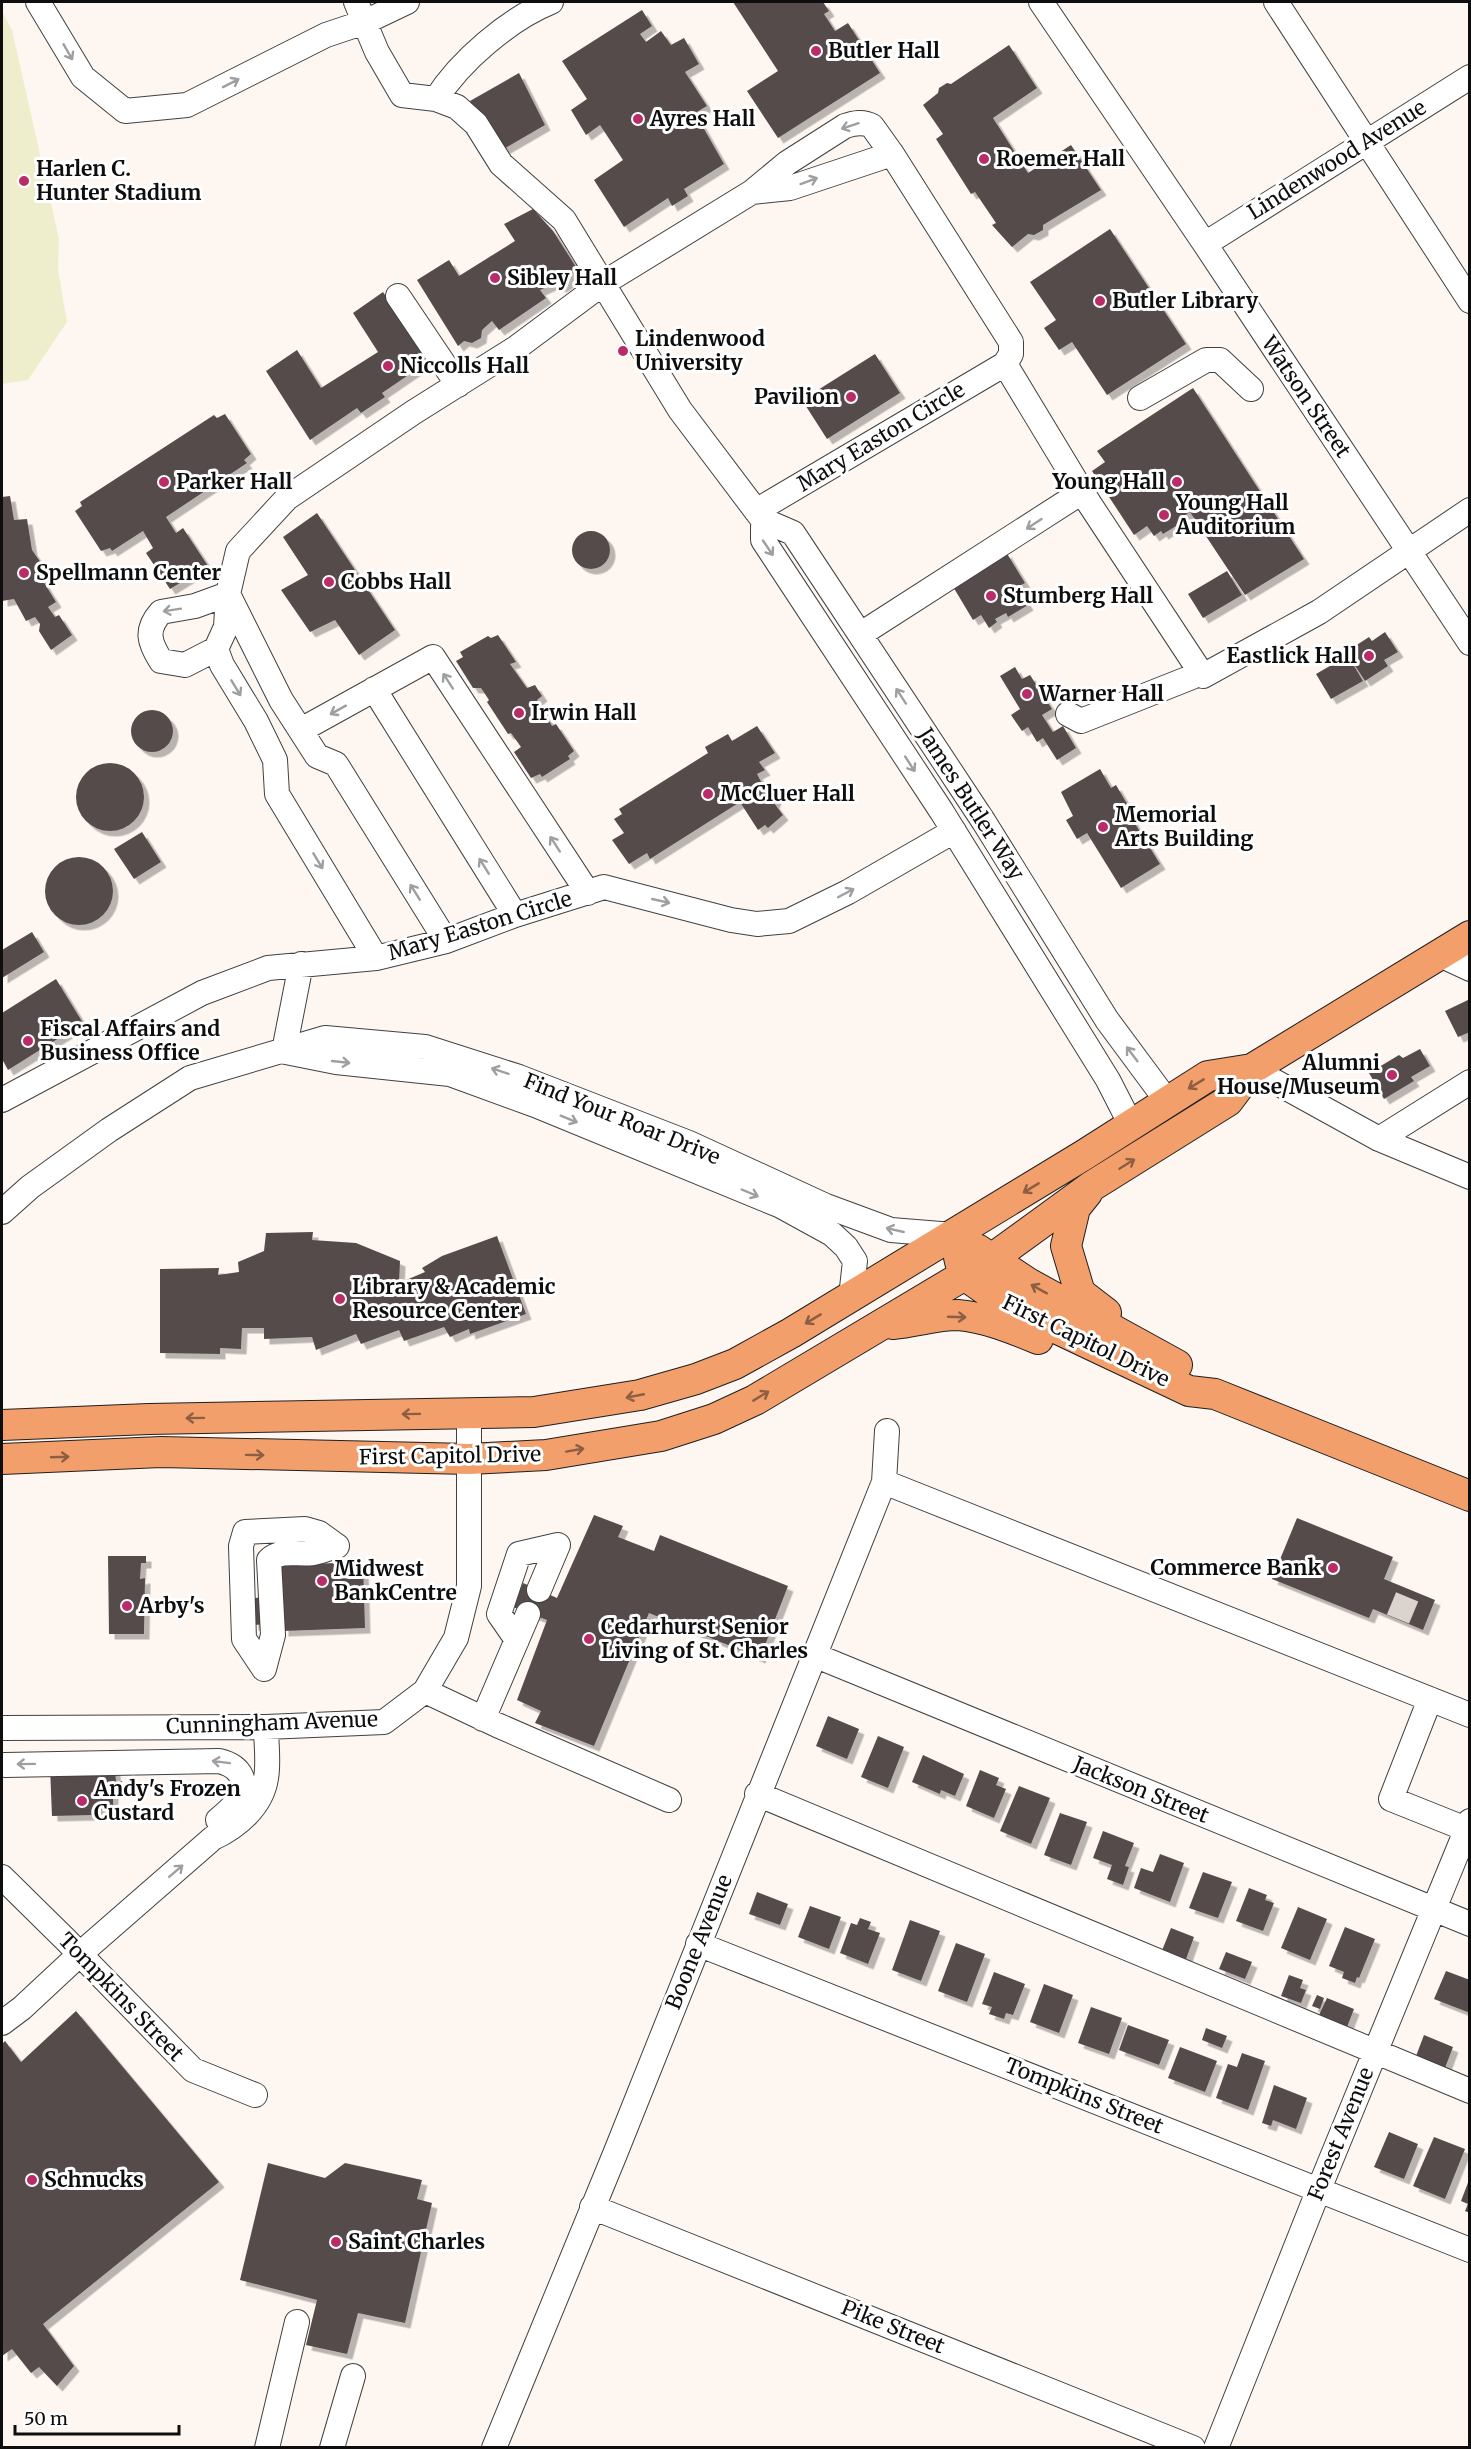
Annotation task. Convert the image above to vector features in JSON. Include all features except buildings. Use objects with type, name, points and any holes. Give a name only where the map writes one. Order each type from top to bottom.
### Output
[{"type":"main road","points":[[993,1258],[1092,1186],[1228,1101],[1252,1069],[1470,936]]},
{"type":"main road","points":[[963,1274],[953,1235],[1209,1076],[1252,1069]]},
{"type":"main road","points":[[1092,1186],[1075,1208],[1066,1246],[1080,1293],[1163,1357]]},
{"type":"main road","name":"First Capitol Drive","points":[[2,1425],[149,1419],[534,1412],[640,1395],[696,1379],[735,1364],[953,1235],[993,1258],[1028,1283],[1197,1376],[1202,1393]]},
{"type":"main road","name":"First Capitol Drive","points":[[2,1459],[161,1452],[469,1459],[546,1455],[661,1436],[714,1419],[755,1400],[993,1258]]},
{"type":"main road","name":"First Capitol Drive","points":[[963,1274],[1007,1305],[1202,1393],[1470,1496]]},
{"type":"main road","points":[[878,1325],[959,1315],[990,1321],[1148,1386],[1202,1393]]},
{"type":"street","points":[[38,2],[83,77],[125,111],[187,105],[326,35],[361,12],[407,2]]},
{"type":"street","points":[[436,99],[450,78],[491,38],[551,2]]},
{"type":"street","name":"Watson Street","points":[[1041,2],[1470,643]]},
{"type":"street","points":[[1276,2],[1468,297]]},
{"type":"street","name":"James Butler Way","points":[[361,12],[377,52],[402,95],[436,99],[457,107],[476,124],[501,164],[564,220],[680,410],[760,516],[793,534],[984,822],[1107,1020],[1167,1101]]},
{"type":"street","name":"Lindenwood Avenue","points":[[1205,244],[1470,76]]},
{"type":"street","points":[[228,594],[195,606],[161,612],[152,622],[152,642],[161,662],[185,665],[216,649],[226,627],[228,594],[238,551],[287,498],[347,456],[516,348],[602,284],[752,192],[787,163],[845,126],[854,123],[868,123],[872,126],[1011,342],[1011,354],[1005,364],[1082,492],[1203,676],[1320,612],[1408,549],[1470,510]]},
{"type":"street","points":[[752,192],[790,188],[892,154]]},
{"type":"street","points":[[398,296],[458,385]]},
{"type":"street","points":[[1140,398],[1206,360],[1220,360],[1251,390]]},
{"type":"street","name":"Mary Easton Circle","points":[[760,516],[1005,364]]},
{"type":"street","points":[[861,634],[1082,492]]},
{"type":"street","name":"James Butler Way","points":[[760,516],[763,540],[954,831],[1108,1080],[1131,1125]]},
{"type":"street","points":[[228,594],[282,700],[317,756],[336,764],[446,941]]},
{"type":"street","name":"Mary Easton Circle","points":[[216,649],[222,665],[256,721],[276,760],[277,794],[376,958],[446,941],[515,915],[604,887],[731,920],[757,924],[789,921],[848,892],[954,831]]},
{"type":"street","points":[[301,730],[433,657],[588,892]]},
{"type":"street","points":[[1068,714],[1081,721],[1192,677]]},
{"type":"street","points":[[375,689],[515,915]]},
{"type":"street","points":[[1440,955],[1470,969]]},
{"type":"street","points":[[2,1100],[202,993],[268,968],[376,958]]},
{"type":"street","points":[[284,1052],[301,964]]},
{"type":"street","name":"Find Your Roar Drive","points":[[2,1212],[30,1187],[109,1130],[190,1078],[325,1038],[425,1047],[519,1077],[689,1143],[826,1206],[891,1230],[953,1235]]},
{"type":"street","name":"Find Your Roar Drive","points":[[284,1052],[336,1062],[450,1074],[535,1105],[781,1206],[832,1234],[846,1247],[855,1262],[851,1297]]},
{"type":"street","points":[[1252,1069],[1378,1139],[1470,1177]]},
{"type":"street","points":[[1378,1139],[1470,1082]]},
{"type":"street","name":"Cunningham Avenue","points":[[2,1728],[266,1727],[384,1722],[425,1690],[456,1638],[469,1586],[469,1413]]},
{"type":"street","name":"Boone Avenue","points":[[494,2448],[884,1482],[887,1431]]},
{"type":"street","points":[[884,1482],[1470,1715]]},
{"type":"street","points":[[305,1529],[319,1533],[337,1546],[313,1553],[283,1553],[275,1555],[270,1560],[273,1635],[264,1669],[244,1639],[241,1546],[245,1532],[305,1529]]},
{"type":"street","points":[[517,1640],[499,1614],[519,1554],[558,1545],[539,1590]]},
{"type":"street","points":[[483,1719],[528,1614]]},
{"type":"street","name":"Jackson Street","points":[[814,1655],[1470,1924]]},
{"type":"street","points":[[425,1690],[483,1719],[669,1800]]},
{"type":"street","points":[[1430,1699],[1391,1799],[1468,1825]]},
{"type":"street","points":[[2,2023],[22,2008],[213,1838],[231,1830],[261,1796],[266,1778],[266,1727]]},
{"type":"street","points":[[5,1765],[219,1761],[232,1764],[241,1774],[244,1785],[237,1802],[204,1834]]},
{"type":"street","points":[[757,1794],[1470,2091]]},
{"type":"street","name":"Forest Avenue","points":[[1216,2448],[1374,2052],[1468,1825]]},
{"type":"street","name":"Tompkins Street","points":[[2,1877],[193,2070],[255,2095]]},
{"type":"street","name":"Tompkins Street","points":[[698,1944],[1470,2250]]},
{"type":"street","name":"Pike Street","points":[[592,2207],[1193,2448]]},
{"type":"street","points":[[267,2448],[297,2322]]},
{"type":"street","points":[[332,2448],[353,2376]]},
{"type":"green space","name":"Harlen C. Hunter Stadium","points":[[2,11],[12,30],[59,239],[58,270],[67,322],[28,380],[2,384]]},
{"type":"tunnel","points":[[1398,1619],[1410,1590]]},
{"type":"place","name":"Butler Hall","points":[[816,51]]},
{"type":"place","name":"Ayres Hall","points":[[638,119]]},
{"type":"place","name":"Roemer Hall","points":[[984,159]]},
{"type":"place","name":"Harlen C. Hunter Stadium","points":[[24,181]]},
{"type":"place","name":"Sibley Hall","points":[[495,278]]},
{"type":"place","name":"Butler Library","points":[[1100,301]]},
{"type":"place","name":"Lindenwood University","points":[[623,351]]},
{"type":"place","name":"Niccolls Hall","points":[[388,366]]},
{"type":"place","name":"Pavilion","points":[[851,397]]},
{"type":"place","name":"Parker Hall","points":[[164,482]]},
{"type":"place","name":"Young Hall","points":[[1177,482]]},
{"type":"place","name":"Young Hall Auditorium","points":[[1164,515]]},
{"type":"place","name":"Spellmann Center","points":[[24,573]]},
{"type":"place","name":"Cobbs Hall","points":[[329,582]]},
{"type":"place","name":"Stumberg Hall","points":[[991,596]]},
{"type":"place","name":"Eastlick Hall","points":[[1369,656]]},
{"type":"place","name":"Warner Hall","points":[[1027,694]]},
{"type":"place","name":"Irwin Hall","points":[[519,713]]},
{"type":"place","name":"McCluer Hall","points":[[708,794]]},
{"type":"place","name":"Memorial Arts Building","points":[[1103,827]]},
{"type":"place","name":"Fiscal Affairs and Business Office","points":[[28,1041]]},
{"type":"place","name":"Alumni House/Museum","points":[[1392,1075]]},
{"type":"place","name":"Library & Academic Resource Center","points":[[340,1299]]},
{"type":"place","name":"Commerce Bank","points":[[1333,1568]]},
{"type":"place","name":"Midwest BankCentre","points":[[322,1581]]},
{"type":"place","name":"Arby's","points":[[127,1606]]},
{"type":"place","name":"Cedarhurst Senior Living of St. Charles","points":[[589,1639]]},
{"type":"place","name":"Andy's Frozen Custard","points":[[82,1801]]},
{"type":"place","name":"Schnucks","points":[[32,2180]]},
{"type":"place","name":"Saint Charles","points":[[336,2242]]}]
